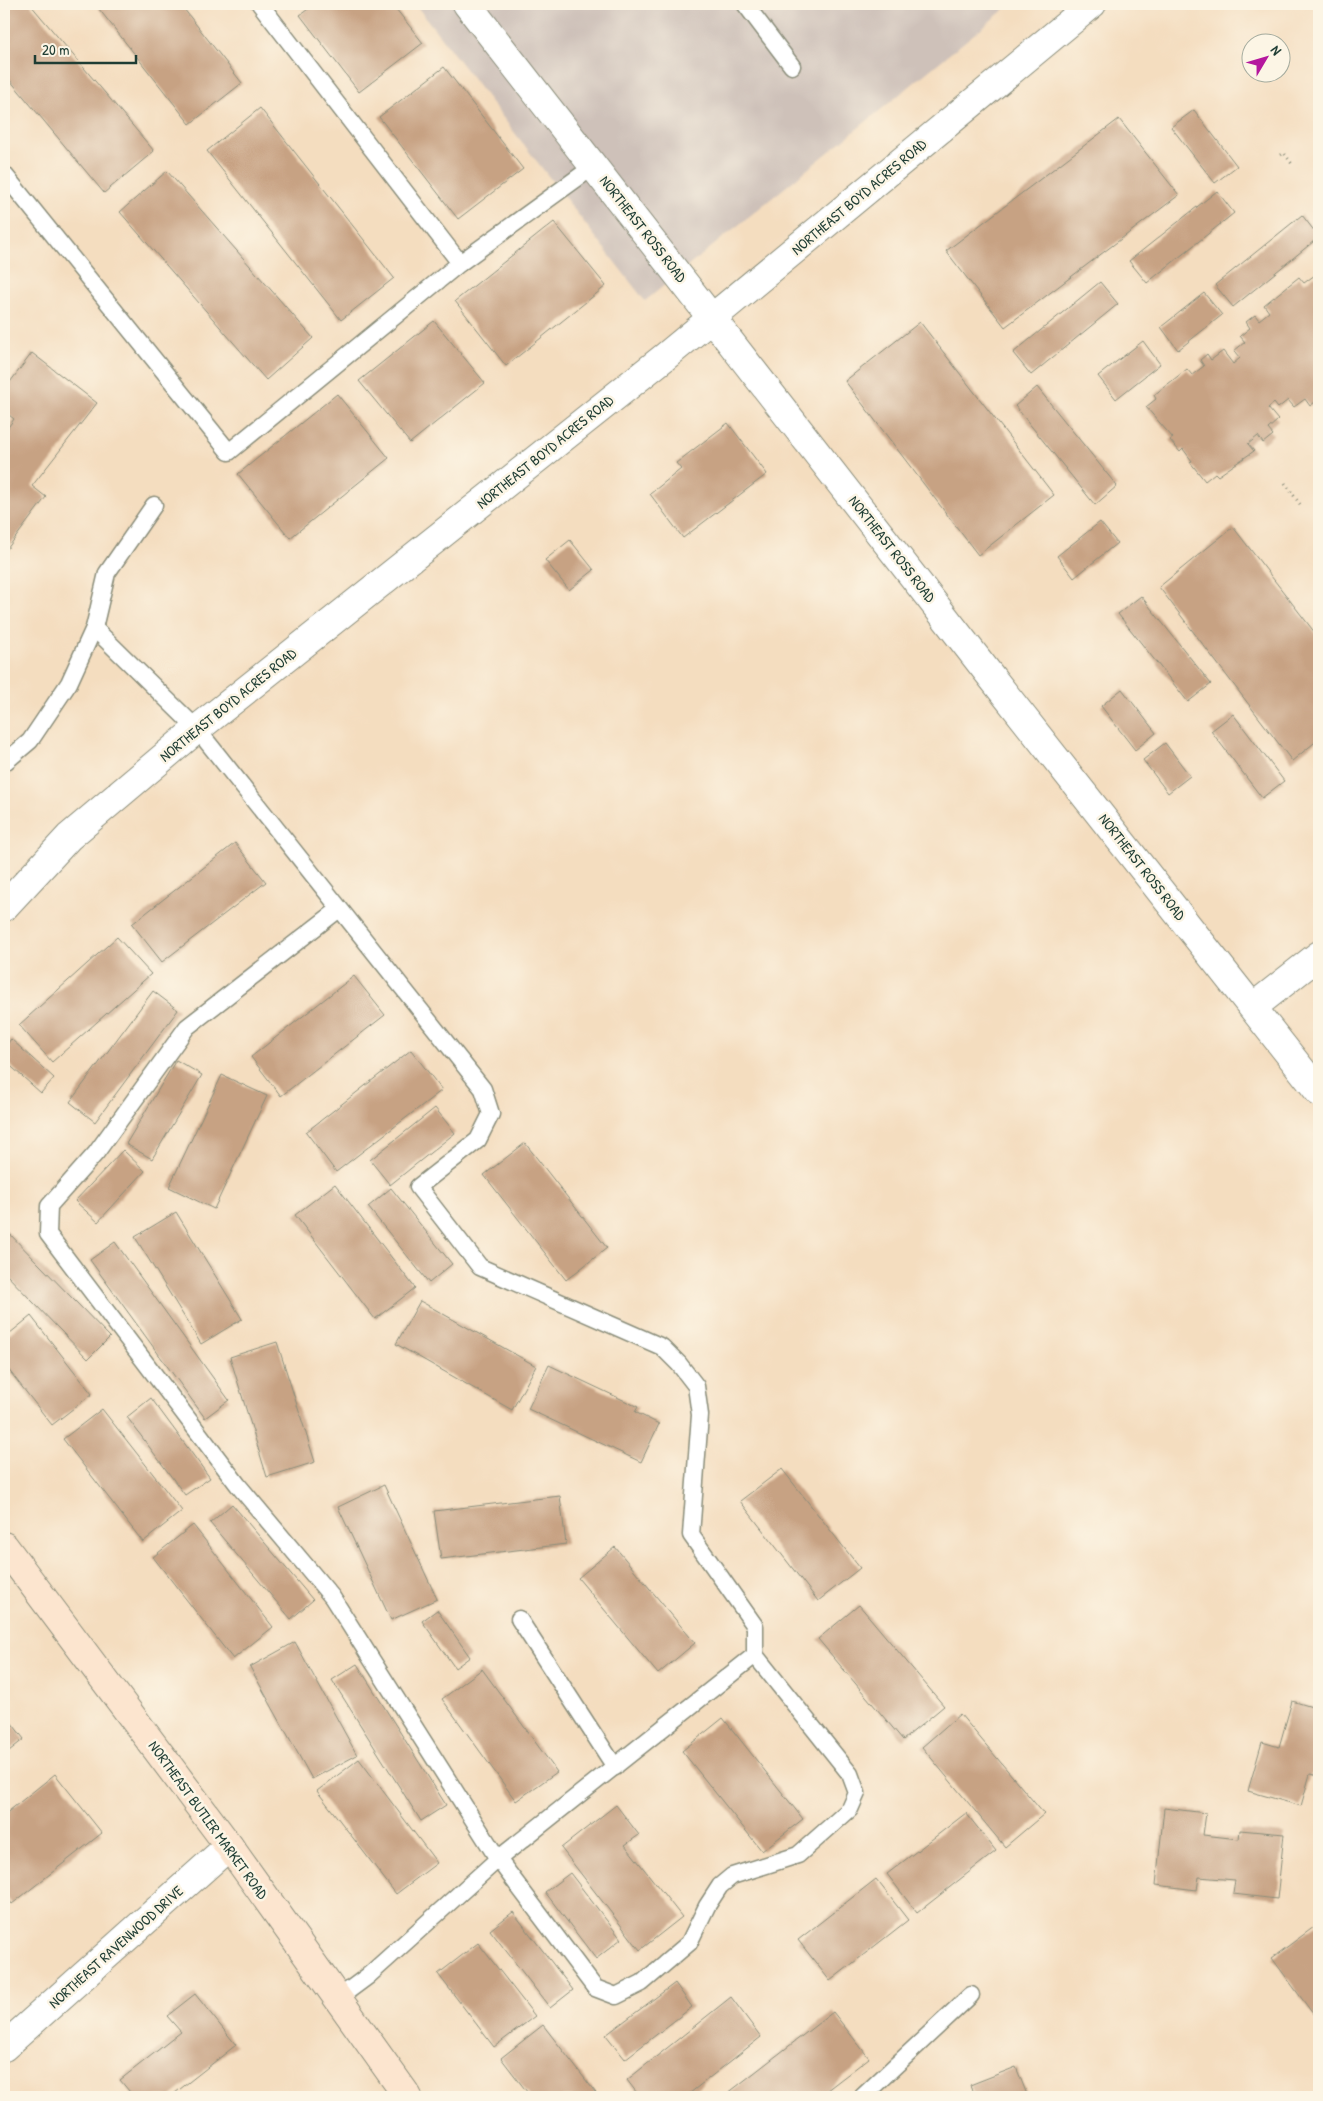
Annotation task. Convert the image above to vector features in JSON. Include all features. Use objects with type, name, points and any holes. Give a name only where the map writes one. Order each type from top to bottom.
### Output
[{"type":"main road","name":"NORTHEAST BUTLER MARKET ROAD","points":[[4,1546],[229,1846],[408,2097]]},
{"type":"street","name":"NORTHEAST ROSS ROAD","points":[[467,4],[978,659],[1319,1092]]},
{"type":"street","name":"NORTHEAST BOYD ACRES ROAD","points":[[4,907],[69,837],[197,730],[712,318],[1092,4]]},
{"type":"street","points":[[1253,1007],[1319,955]]},
{"type":"street","name":"NORTHEAST RAVENWOOD DRIVE","points":[[4,2047],[229,1846]]},
{"type":"lane","points":[[260,4],[460,263]]},
{"type":"lane","points":[[745,4],[792,66]]},
{"type":"lane","points":[[4,174],[229,452],[460,263],[594,166]]},
{"type":"lane","points":[[4,763],[30,740],[69,683],[94,628],[107,573],[154,505]]},
{"type":"lane","points":[[94,628],[197,730],[338,910],[483,1089],[491,1114],[478,1140],[418,1187],[480,1267],[662,1347],[679,1364],[696,1386],[700,1416],[691,1535],[754,1626],[755,1654],[850,1774],[857,1793],[850,1809],[798,1854],[732,1876],[720,1886],[707,1906],[689,1943],[642,1983],[616,1996],[595,1988],[498,1859],[332,1597],[238,1485],[48,1234],[49,1206],[96,1153],[187,1027],[338,910]]},
{"type":"lane","points":[[518,1619],[615,1767]]},
{"type":"lane","points":[[337,1999],[368,1976],[498,1859],[755,1654]]},
{"type":"lane","points":[[862,2097],[971,1996]]},
{"type":"path","points":[[1281,156],[1284,153],[1292,164]]},
{"type":"path","points":[[1284,483],[1302,506]]},
{"type":"shaded area","points":[[415,4],[1011,4],[645,301]]},
{"type":"building","points":[[4,4],[30,4],[154,151],[104,193],[4,73]]},
{"type":"building","points":[[95,4],[180,4],[242,83],[190,124]]},
{"type":"building","points":[[315,4],[392,4],[423,43],[359,92],[300,15]]},
{"type":"building","points":[[444,67],[523,169],[458,219],[379,117]]},
{"type":"building","points":[[260,108],[394,278],[341,320],[207,151]]},
{"type":"building","points":[[1194,110],[1237,166],[1215,183],[1171,127]]},
{"type":"building","points":[[1119,119],[1179,195],[1005,327],[946,251]]},
{"type":"building","points":[[167,171],[313,338],[266,380],[120,212]]},
{"type":"building","points":[[1217,191],[1234,213],[1147,283],[1129,261]]},
{"type":"building","points":[[1302,215],[1319,237],[1233,307],[1215,285]]},
{"type":"building","points":[[554,222],[606,286],[506,366],[455,301]]},
{"type":"building","points":[[1315,275],[1319,281],[1319,388],[1316,391],[1319,399],[1310,406],[1305,399],[1294,407],[1288,400],[1278,408],[1274,403],[1268,408],[1278,420],[1268,429],[1273,435],[1263,443],[1258,436],[1248,444],[1254,451],[1218,476],[1215,473],[1205,481],[1190,462],[1192,461],[1183,449],[1180,452],[1170,440],[1173,438],[1146,407],[1156,399],[1154,395],[1187,369],[1192,375],[1204,366],[1200,360],[1207,354],[1211,360],[1223,351],[1233,364],[1240,358],[1234,351],[1245,342],[1240,336],[1250,328],[1246,322],[1255,315],[1259,320],[1269,312],[1264,305],[1299,277],[1304,283]]},
{"type":"building","points":[[1100,282],[1118,304],[1031,375],[1013,353]]},
{"type":"building","points":[[1204,293],[1222,315],[1178,350],[1161,327]]},
{"type":"building","points":[[434,321],[485,383],[410,443],[359,381]]},
{"type":"building","points":[[920,322],[1054,495],[978,555],[845,381]]},
{"type":"building","points":[[1143,341],[1160,364],[1116,399],[1098,376]]},
{"type":"building","points":[[32,353],[97,403],[32,486],[46,497],[4,553],[4,433],[14,419],[4,411],[4,390]]},
{"type":"building","points":[[1037,387],[1117,486],[1095,505],[1015,406]]},
{"type":"building","points":[[337,394],[389,458],[290,538],[238,474]]},
{"type":"building","points":[[728,423],[767,474],[683,538],[650,494],[681,469],[676,463]]},
{"type":"building","points":[[1100,522],[1117,543],[1074,578],[1057,556]]},
{"type":"building","points":[[1233,527],[1319,638],[1319,739],[1292,761],[1159,587]]},
{"type":"building","points":[[570,540],[594,570],[569,590],[545,560]]},
{"type":"building","points":[[1141,596],[1211,684],[1188,702],[1118,614]]},
{"type":"building","points":[[1122,689],[1156,733],[1135,750],[1101,706]]},
{"type":"building","points":[[1233,714],[1284,781],[1262,798],[1211,731]]},
{"type":"building","points":[[1165,743],[1190,776],[1168,793],[1143,760]]},
{"type":"building","points":[[235,843],[266,882],[162,962],[132,924]]},
{"type":"building","points":[[117,937],[151,974],[52,1062],[19,1025]]},
{"type":"building","points":[[354,976],[385,1015],[281,1096],[251,1057]]},
{"type":"building","points":[[153,991],[178,1010],[95,1122],[70,1102]]},
{"type":"building","points":[[11,1039],[54,1078],[41,1093],[4,1060],[4,1048]]},
{"type":"building","points":[[411,1050],[442,1090],[336,1172],[306,1132]]},
{"type":"building","points":[[176,1060],[202,1075],[152,1159],[126,1144]]},
{"type":"building","points":[[222,1075],[267,1096],[214,1209],[169,1187]]},
{"type":"building","points":[[435,1108],[455,1133],[390,1185],[370,1160]]},
{"type":"building","points":[[525,1143],[607,1248],[566,1280],[484,1175]]},
{"type":"building","points":[[123,1150],[145,1171],[98,1222],[75,1201]]},
{"type":"building","points":[[335,1184],[415,1288],[375,1319],[295,1215]]},
{"type":"building","points":[[391,1188],[452,1264],[429,1283],[368,1207]]},
{"type":"building","points":[[176,1212],[242,1319],[201,1344],[135,1237]]},
{"type":"building","points":[[4,1228],[110,1337],[88,1359],[4,1272]]},
{"type":"building","points":[[115,1242],[229,1400],[205,1418],[90,1260]]},
{"type":"building","points":[[420,1301],[536,1366],[512,1410],[396,1344]]},
{"type":"building","points":[[31,1316],[92,1394],[52,1425],[4,1364],[4,1338]]},
{"type":"building","points":[[277,1342],[315,1462],[267,1477],[230,1357]]},
{"type":"building","points":[[549,1365],[638,1407],[635,1412],[659,1424],[641,1462],[528,1409]]},
{"type":"building","points":[[151,1398],[210,1478],[185,1495],[127,1417]]},
{"type":"building","points":[[102,1409],[182,1511],[143,1542],[63,1439]]},
{"type":"building","points":[[782,1469],[860,1568],[818,1601],[740,1501]]},
{"type":"building","points":[[384,1485],[437,1599],[391,1620],[338,1507]]},
{"type":"building","points":[[560,1496],[566,1544],[441,1559],[434,1511]]},
{"type":"building","points":[[232,1504],[313,1600],[291,1619],[210,1523]]},
{"type":"building","points":[[193,1525],[273,1627],[233,1659],[153,1557]]},
{"type":"building","points":[[615,1547],[695,1643],[658,1674],[578,1578]]},
{"type":"building","points":[[859,1605],[944,1706],[903,1740],[818,1639]]},
{"type":"building","points":[[437,1610],[470,1657],[455,1668],[422,1621]]},
{"type":"building","points":[[295,1642],[357,1755],[312,1779],[250,1667]]},
{"type":"building","points":[[357,1664],[446,1805],[421,1821],[332,1680]]},
{"type":"building","points":[[482,1669],[557,1772],[516,1801],[442,1699]]},
{"type":"building","points":[[1292,1701],[1319,1709],[1319,1776],[1310,1774],[1301,1806],[1248,1791],[1262,1742],[1279,1747]]},
{"type":"building","points":[[4,1713],[24,1739],[4,1755]]},
{"type":"building","points":[[960,1714],[1044,1814],[1005,1847],[922,1747]]},
{"type":"building","points":[[723,1718],[803,1819],[762,1851],[682,1751]]},
{"type":"building","points":[[359,1759],[437,1863],[396,1894],[317,1791]]},
{"type":"building","points":[[55,1774],[102,1833],[12,1904],[4,1894],[4,1815]]},
{"type":"building","points":[[616,1805],[639,1835],[625,1845],[682,1917],[640,1950],[561,1848]]},
{"type":"building","points":[[1164,1808],[1206,1813],[1203,1835],[1239,1839],[1240,1830],[1284,1834],[1277,1899],[1233,1894],[1235,1880],[1199,1877],[1197,1890],[1156,1885]]},
{"type":"building","points":[[966,1813],[996,1851],[917,1913],[887,1874]]},
{"type":"building","points":[[570,1873],[621,1939],[596,1959],[545,1892]]},
{"type":"building","points":[[876,1879],[908,1920],[830,1981],[798,1940]]},
{"type":"building","points":[[513,1912],[573,1990],[550,2008],[490,1930]]},
{"type":"building","points":[[1318,1924],[1319,1926],[1319,2022],[1272,1958]]},
{"type":"building","points":[[478,1943],[535,2016],[494,2047],[438,1974]]},
{"type":"building","points":[[675,1983],[692,2007],[625,2059],[606,2035]]},
{"type":"building","points":[[195,1994],[236,2045],[170,2097],[134,2097],[120,2080],[181,2032],[167,2016]]},
{"type":"building","points":[[731,1997],[761,2037],[685,2097],[640,2097],[627,2080]]},
{"type":"building","points":[[833,2012],[869,2058],[818,2097],[723,2097]]},
{"type":"building","points":[[543,2025],[599,2097],[531,2097],[501,2058]]},
{"type":"building","points":[[1016,2067],[1028,2097],[975,2097],[970,2085]]}]
